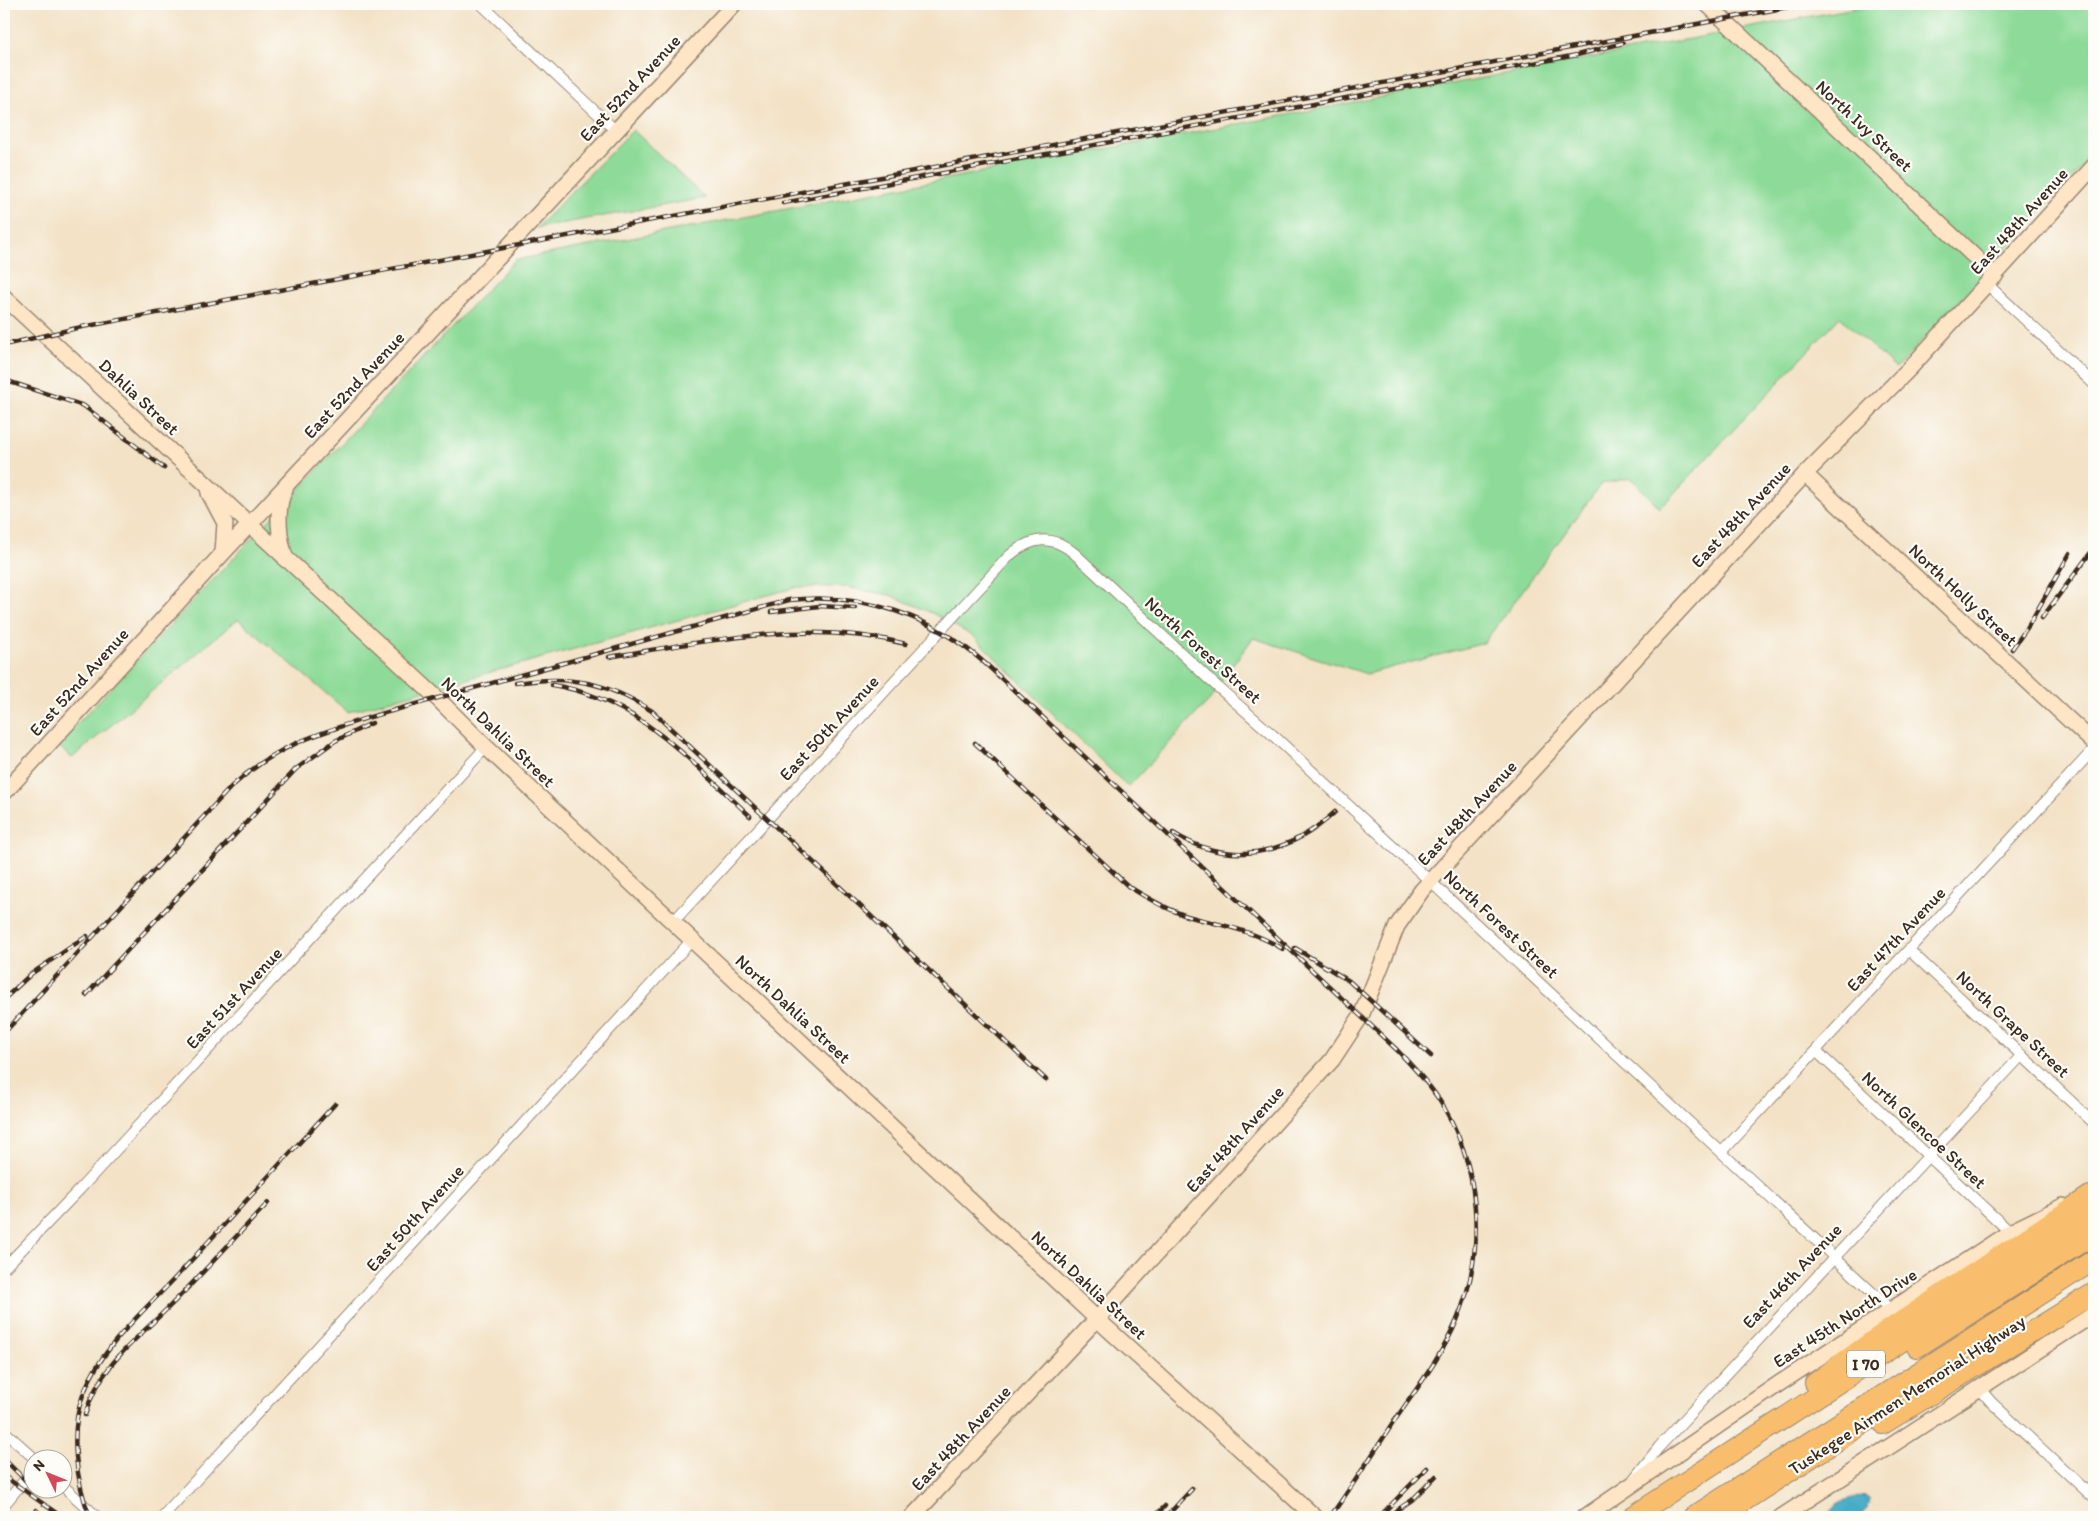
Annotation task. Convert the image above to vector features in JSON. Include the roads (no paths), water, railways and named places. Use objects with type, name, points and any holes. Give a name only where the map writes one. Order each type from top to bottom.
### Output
[{"type":"highway","points":[[1642,1516],[1853,1354],[2092,1194]]},
{"type":"highway","name":"I 70","points":[[1642,1516],[2094,1216]]},
{"type":"highway","points":[[1936,1334],[2094,1222]]},
{"type":"highway","points":[[1642,1516],[1766,1443],[2094,1234]]},
{"type":"highway","points":[[1692,1517],[2094,1260]]},
{"type":"highway","name":"Tuskegee Airmen Memorial Highway","points":[[1719,1517],[2094,1272]]},
{"type":"highway","points":[[1770,1485],[1818,1467],[1891,1418],[2094,1293]]},
{"type":"street","points":[[481,4],[616,131]]},
{"type":"street","name":"East 52nd Avenue","points":[[4,793],[223,553],[734,4]]},
{"type":"street","name":"North Ivy Street","points":[[1707,4],[1991,280],[2094,384]]},
{"type":"street","name":"East 48th Avenue","points":[[912,1517],[1097,1319],[1341,1048],[1370,999],[1397,926],[1413,901],[1805,474],[1890,388],[2094,166]]},
{"type":"street","name":"Dahlia Street","points":[[4,297],[249,525]]},
{"type":"street","name":"North Holly Street","points":[[1805,474],[2094,744]]},
{"type":"street","points":[[196,476],[206,489],[224,523],[223,553]]},
{"type":"street","points":[[286,560],[282,544],[279,505],[292,479]]},
{"type":"street","name":"North Dahlia Street","points":[[249,525],[438,699],[486,747],[1097,1319],[1315,1517]]},
{"type":"street","name":"North Forest Street","points":[[1009,556],[1024,544],[1038,540],[1052,540],[1070,550],[1431,881],[1891,1310]]},
{"type":"street","name":"East 50th Avenue","points":[[673,922],[1009,556]]},
{"type":"street","name":"East 51st Avenue","points":[[4,1268],[87,1182],[486,747]]},
{"type":"street","name":"East 47th Avenue","points":[[1722,1152],[2094,749]]},
{"type":"street","name":"East 50th Avenue","points":[[162,1517],[692,940]]},
{"type":"street","name":"North Grape Street","points":[[1909,950],[2094,1123]]},
{"type":"street","name":"North Glencoe Street","points":[[1816,1051],[2010,1232]]},
{"type":"street","name":"East 46th Avenue","points":[[1585,1517],[1626,1489],[1659,1447],[2022,1056]]},
{"type":"street","name":"East 45th North Drive","points":[[1626,1489],[2010,1232],[2092,1194]]},
{"type":"street","points":[[1781,1517],[2094,1314]]},
{"type":"street","points":[[1979,1388],[1992,1403],[2094,1498]]},
{"type":"street","points":[[4,1431],[23,1448]]},
{"type":"street","points":[[4,1505],[22,1483]]},
{"type":"street","points":[[72,1494],[97,1517]]},
{"type":"water","points":[[1865,1495],[1870,1499],[1866,1509],[1858,1517],[1826,1517],[1839,1503]]},
{"type":"railway","points":[[4,345],[77,328],[1804,4]]},
{"type":"railway","points":[[783,203],[1577,55],[1623,43]]},
{"type":"railway","points":[[4,380],[84,406],[164,468]]},
{"type":"railway","points":[[2042,618],[2094,548]]},
{"type":"railway","points":[[2012,649],[2027,628],[2070,553]]},
{"type":"railway","points":[[4,1033],[231,787],[264,761],[296,743],[370,717],[789,600],[816,598],[843,600],[895,611],[919,620],[943,633],[987,665],[1397,1050],[1433,1091],[1452,1123],[1463,1150],[1471,1178],[1475,1207],[1476,1236],[1467,1293],[1457,1320],[1437,1359],[1330,1517]]},
{"type":"railway","points":[[771,612],[819,606],[855,608]]},
{"type":"railway","points":[[609,657],[720,639],[795,633],[832,633],[906,644]]},
{"type":"railway","points":[[515,683],[553,680],[570,680],[586,683],[618,693],[652,711],[1046,1080]]},
{"type":"railway","points":[[552,685],[582,692],[610,703],[636,718],[683,754],[750,816]]},
{"type":"railway","points":[[86,995],[296,769],[335,741],[372,723]]},
{"type":"railway","points":[[975,743],[1128,886],[1179,913],[1260,937],[1283,949]]},
{"type":"railway","points":[[1173,833],[1194,844],[1215,851],[1258,852],[1278,847],[1298,838],[1317,827],[1335,812]]},
{"type":"railway","points":[[4,999],[31,974],[87,936]]},
{"type":"railway","points":[[1295,948],[1349,981],[1431,1056]]},
{"type":"railway","points":[[90,1517],[81,1488],[75,1440],[76,1425],[83,1395],[100,1362],[111,1346],[137,1317],[335,1104]]},
{"type":"railway","points":[[85,1415],[100,1382],[120,1355],[183,1293],[268,1203]]},
{"type":"railway","points":[[4,1459],[22,1477]]},
{"type":"railway","points":[[1379,1517],[1427,1468]]},
{"type":"railway","points":[[4,1476],[62,1517]]},
{"type":"railway","points":[[1388,1516],[1412,1500],[1436,1476]]},
{"type":"railway","points":[[1166,1517],[1192,1489]]},
{"type":"railway","points":[[1154,1517],[1165,1506]]},
{"type":"railway","points":[[36,1510],[44,1517]]}]
